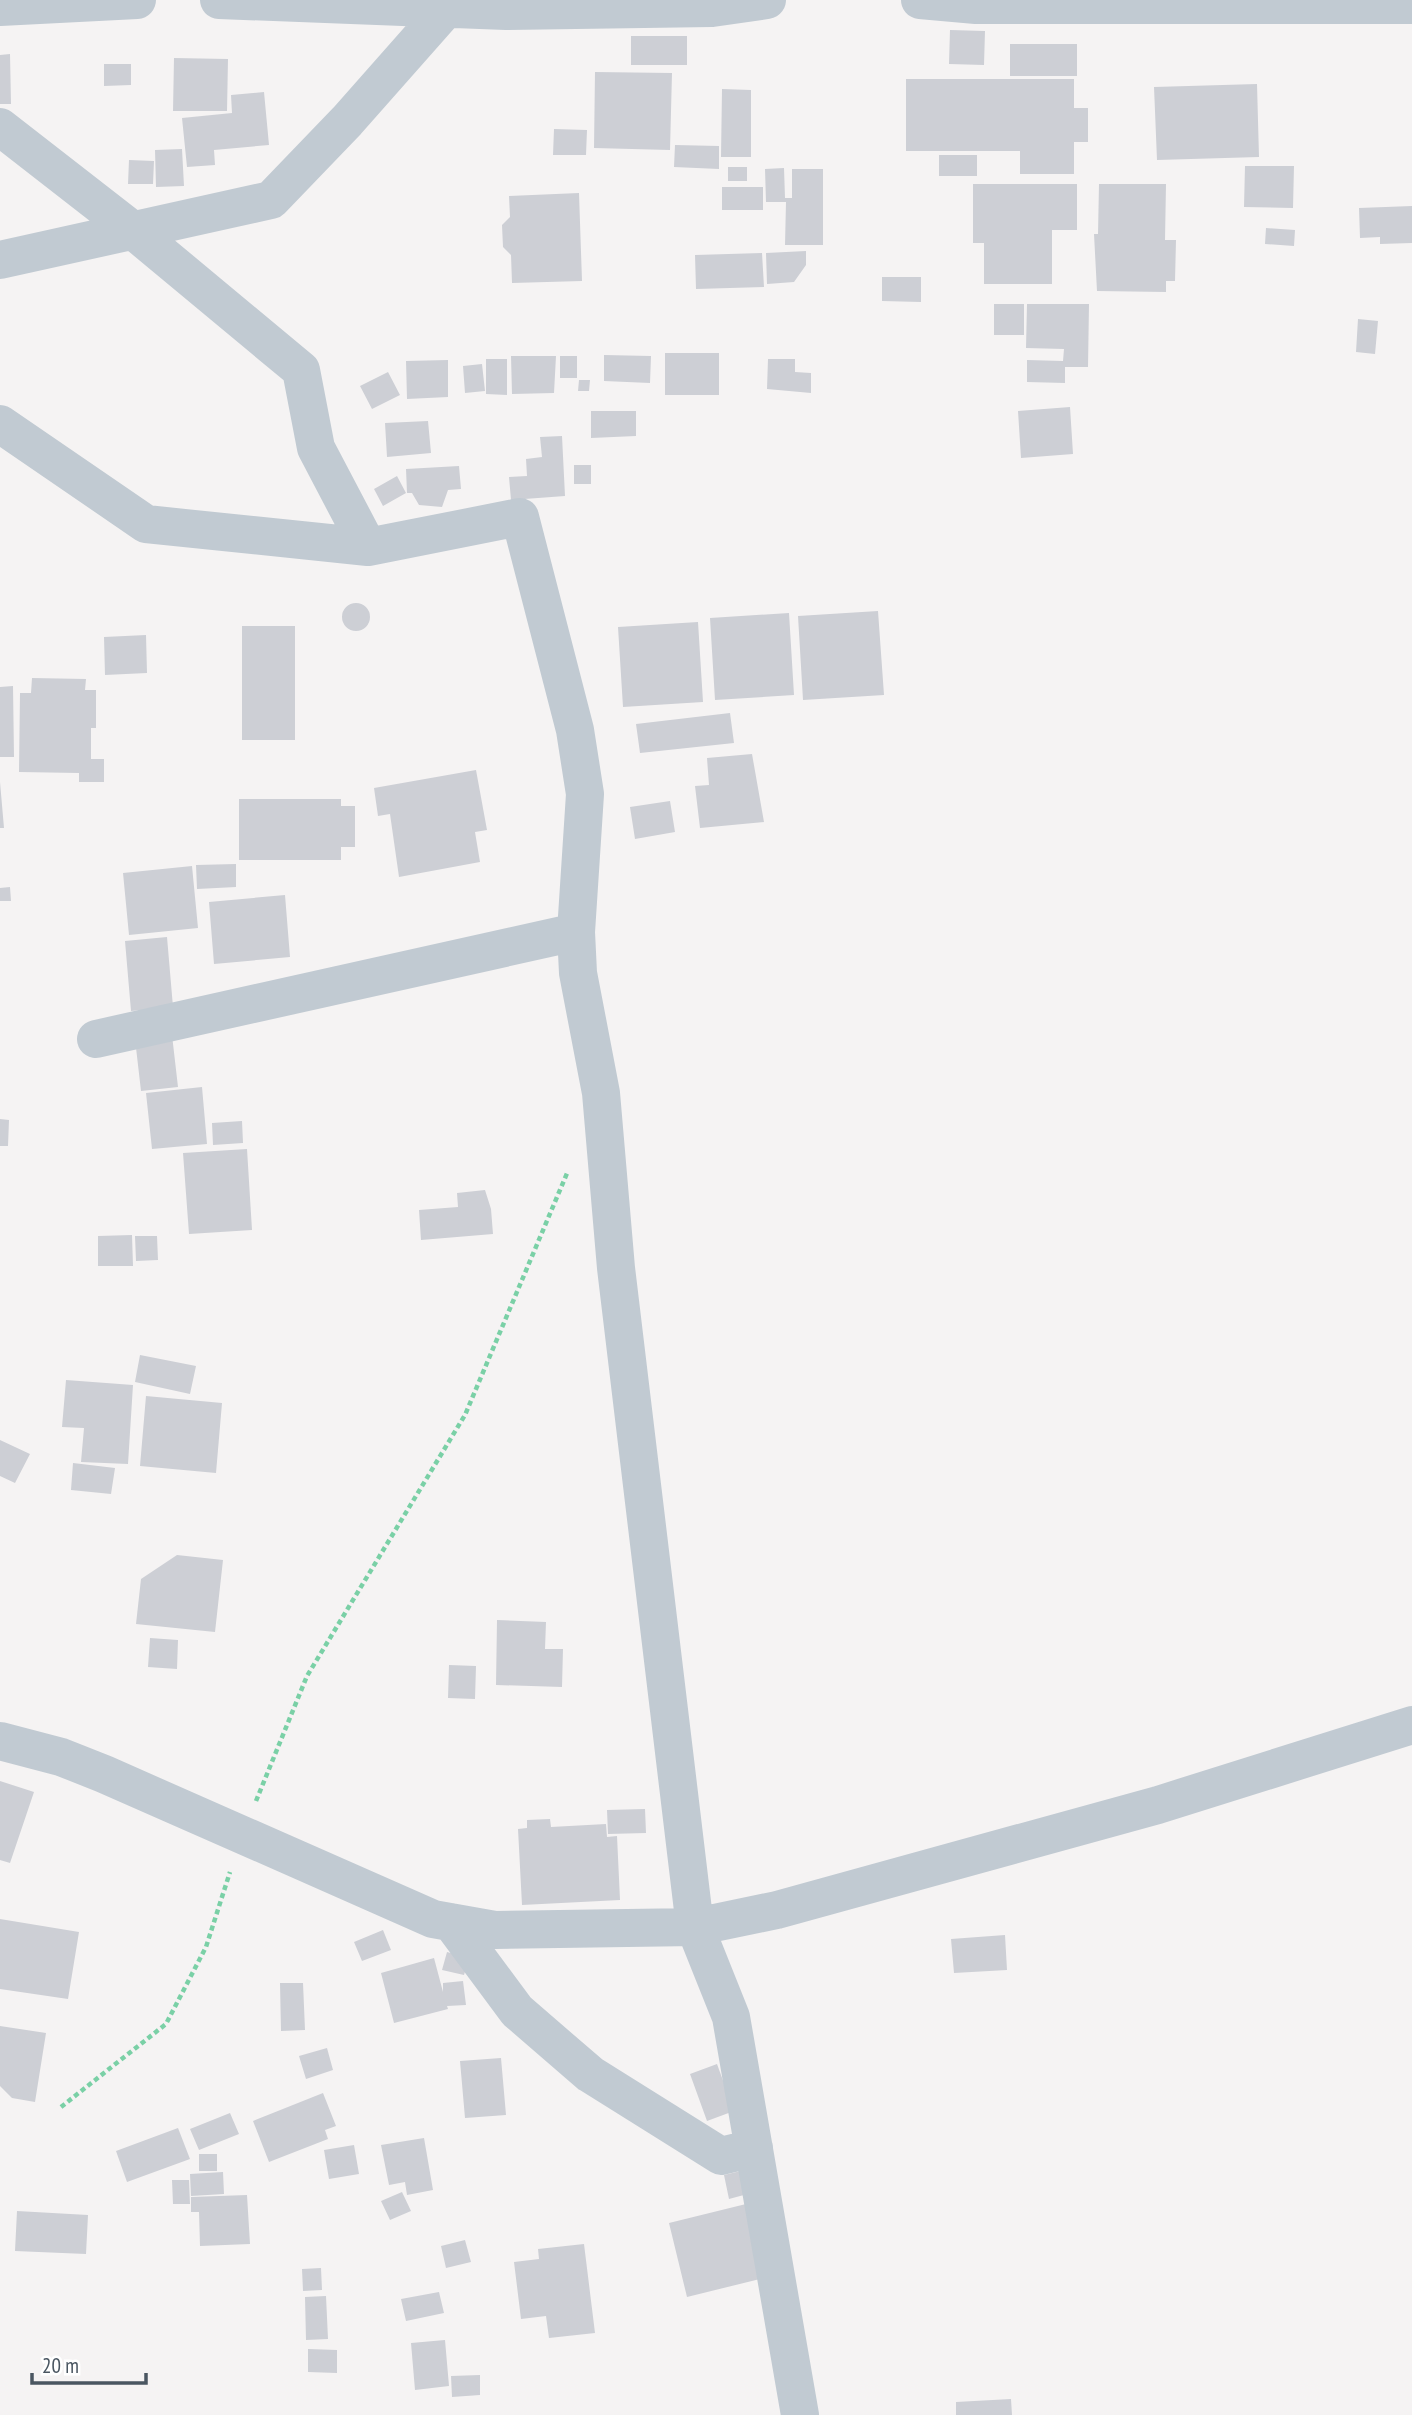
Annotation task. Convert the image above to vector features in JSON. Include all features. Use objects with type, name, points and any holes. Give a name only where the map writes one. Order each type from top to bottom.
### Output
[{"type":"street","points":[[0,7],[137,0]]},
{"type":"street","points":[[219,0],[506,11],[767,0]]},
{"type":"street","points":[[920,0],[974,3],[1412,5]]},
{"type":"street","points":[[0,260],[271,200],[347,121],[446,9]]},
{"type":"street","points":[[0,127],[135,232],[301,370],[316,448],[368,547]]},
{"type":"street","points":[[0,424],[146,524],[368,547],[520,517],[575,730],[585,794],[576,932],[578,972],[601,1093],[616,1268],[695,1927],[731,2017],[800,2415]]},
{"type":"street","points":[[96,1039],[576,932]]},
{"type":"street","points":[[0,1741],[61,1757],[104,1774],[433,1919],[495,1930],[695,1927],[777,1910],[1158,1805],[1412,1725]]},
{"type":"street","points":[[451,1922],[517,2011],[590,2074],[721,2156],[754,2148]]},
{"type":"path","points":[[61,2107],[166,2024],[206,1947],[242,1835],[307,1676],[465,1415],[569,1170]]},
{"type":"building","points":[[950,30],[985,31],[984,65],[949,64]]},
{"type":"building","points":[[631,36],[687,36],[687,65],[631,65]]},
{"type":"building","points":[[1010,44],[1077,44],[1077,76],[1010,76]]},
{"type":"building","points":[[10,54],[11,104],[0,104],[0,55]]},
{"type":"building","points":[[174,58],[228,59],[227,111],[173,111]]},
{"type":"building","points":[[104,64],[131,64],[131,85],[104,86]]},
{"type":"building","points":[[595,72],[672,73],[670,150],[594,148]]},
{"type":"building","points":[[906,79],[1074,79],[1074,108],[1088,108],[1088,142],[1074,142],[1074,174],[1020,174],[1020,151],[906,151]]},
{"type":"building","points":[[1257,84],[1259,157],[1157,160],[1154,87]]},
{"type":"building","points":[[722,89],[751,90],[751,157],[721,157]]},
{"type":"building","points":[[264,92],[269,145],[214,150],[215,165],[187,167],[182,118],[232,113],[231,95]]},
{"type":"building","points":[[554,129],[587,130],[586,155],[553,155]]},
{"type":"building","points":[[675,145],[719,146],[719,169],[674,167]]},
{"type":"building","points":[[182,149],[184,186],[156,187],[155,150]]},
{"type":"building","points":[[939,155],[977,155],[977,176],[939,176]]},
{"type":"building","points":[[129,160],[154,161],[153,184],[128,184]]},
{"type":"building","points":[[1245,166],[1294,166],[1293,208],[1244,207]]},
{"type":"building","points":[[728,167],[747,167],[747,181],[728,181]]},
{"type":"building","points":[[784,168],[785,198],[792,198],[792,169],[823,169],[823,245],[785,245],[786,202],[766,202],[765,169]]},
{"type":"building","points":[[973,184],[1077,184],[1077,230],[1052,230],[1052,284],[984,284],[984,243],[973,243]]},
{"type":"building","points":[[1099,184],[1166,184],[1165,240],[1176,240],[1175,281],[1166,281],[1166,292],[1097,291],[1094,234],[1098,234]]},
{"type":"building","points":[[722,187],[763,187],[763,210],[722,210]]},
{"type":"building","points":[[579,193],[582,281],[512,283],[511,255],[503,247],[502,225],[510,217],[509,196]]},
{"type":"building","points":[[1412,206],[1412,243],[1380,244],[1380,237],[1360,238],[1359,208]]},
{"type":"building","points":[[1266,228],[1295,230],[1294,246],[1265,244]]},
{"type":"building","points":[[806,251],[806,265],[794,282],[767,284],[766,253]]},
{"type":"building","points":[[762,253],[764,287],[696,289],[695,255]]},
{"type":"building","points":[[882,277],[921,277],[921,302],[882,301]]},
{"type":"building","points":[[994,304],[1024,304],[1024,335],[994,335]]},
{"type":"building","points":[[1027,304],[1089,304],[1088,367],[1065,367],[1065,383],[1027,382],[1027,360],[1063,361],[1064,349],[1026,348]]},
{"type":"building","points":[[1358,319],[1378,321],[1375,354],[1356,352]]},
{"type":"building","points":[[665,353],[719,353],[719,395],[665,395]]},
{"type":"building","points":[[604,355],[651,356],[650,383],[604,381]]},
{"type":"building","points":[[511,356],[556,356],[554,393],[512,394]]},
{"type":"building","points":[[560,356],[577,356],[577,378],[560,378]]},
{"type":"building","points":[[486,359],[507,359],[507,395],[486,394]]},
{"type":"building","points":[[768,359],[795,359],[795,372],[811,373],[811,393],[767,389]]},
{"type":"building","points":[[448,360],[448,397],[407,399],[406,361]]},
{"type":"building","points":[[482,364],[485,391],[465,393],[463,366]]},
{"type":"building","points":[[388,372],[400,395],[372,409],[360,386]]},
{"type":"building","points":[[579,380],[590,380],[589,391],[578,391]]},
{"type":"building","points":[[1070,407],[1073,454],[1021,458],[1018,411]]},
{"type":"building","points":[[591,411],[636,411],[636,436],[591,438]]},
{"type":"building","points":[[428,421],[431,453],[387,457],[385,423]]},
{"type":"building","points":[[562,436],[565,496],[511,500],[509,477],[527,476],[526,459],[542,457],[540,437]]},
{"type":"building","points":[[574,465],[591,465],[591,484],[574,484]]},
{"type":"building","points":[[459,466],[461,489],[448,490],[442,507],[419,505],[412,493],[407,493],[406,469]]},
{"type":"building","points":[[397,476],[406,493],[383,506],[374,489]]},
{"type":"building","points":[[356,603],[366,607],[370,617],[366,627],[356,631],[346,627],[342,617],[346,607]]},
{"type":"building","points":[[878,611],[884,695],[803,700],[798,616]]},
{"type":"building","points":[[789,613],[794,695],[715,700],[710,618]]},
{"type":"building","points":[[698,622],[703,702],[623,707],[618,627]]},
{"type":"building","points":[[242,626],[295,626],[295,740],[242,740]]},
{"type":"building","points":[[146,635],[147,673],[105,675],[104,637]]},
{"type":"building","points":[[32,678],[86,679],[85,690],[96,690],[96,728],[91,728],[91,759],[104,759],[104,782],[79,782],[79,773],[19,772],[20,693],[31,693]]},
{"type":"building","points":[[13,686],[14,757],[0,757],[0,687]]},
{"type":"building","points":[[730,713],[734,743],[640,753],[636,724]]},
{"type":"building","points":[[752,754],[764,822],[700,828],[695,786],[709,785],[707,758]]},
{"type":"building","points":[[476,770],[487,830],[475,832],[480,862],[399,877],[390,814],[378,816],[374,788]]},
{"type":"building","points":[[0,782],[4,828],[0,828]]},
{"type":"building","points":[[239,799],[341,799],[341,806],[355,806],[355,847],[341,847],[341,860],[239,860]]},
{"type":"building","points":[[670,801],[675,832],[635,839],[630,807]]},
{"type":"building","points":[[236,864],[236,887],[197,889],[196,865]]},
{"type":"building","points":[[192,866],[198,928],[129,935],[123,873]]},
{"type":"building","points":[[10,887],[11,901],[0,901],[0,888]]},
{"type":"building","points":[[285,895],[290,957],[214,964],[209,902]]},
{"type":"building","points":[[167,937],[173,1007],[131,1011],[125,941]]},
{"type":"building","points":[[172,1035],[178,1087],[141,1091],[135,1039]]},
{"type":"building","points":[[202,1087],[207,1144],[152,1149],[146,1093]]},
{"type":"building","points":[[0,1119],[9,1120],[8,1146],[0,1146]]},
{"type":"building","points":[[242,1121],[243,1143],[213,1145],[212,1123]]},
{"type":"building","points":[[247,1149],[252,1230],[189,1234],[183,1153]]},
{"type":"building","points":[[485,1190],[491,1209],[493,1234],[421,1240],[419,1210],[458,1207],[457,1193]]},
{"type":"building","points":[[132,1235],[133,1266],[98,1266],[98,1236]]},
{"type":"building","points":[[135,1236],[157,1236],[158,1260],[136,1261]]},
{"type":"building","points":[[140,1355],[196,1366],[190,1394],[135,1382]]},
{"type":"building","points":[[66,1380],[133,1385],[128,1464],[81,1462],[84,1428],[62,1427]]},
{"type":"building","points":[[146,1396],[222,1403],[216,1473],[140,1466]]},
{"type":"building","points":[[0,1440],[30,1454],[15,1483],[0,1476]]},
{"type":"building","points":[[73,1463],[115,1468],[111,1494],[71,1490]]},
{"type":"building","points":[[177,1555],[223,1560],[215,1632],[136,1624],[141,1579]]},
{"type":"building","points":[[497,1620],[546,1622],[545,1649],[563,1649],[562,1687],[496,1685]]},
{"type":"building","points":[[150,1638],[178,1640],[177,1669],[148,1667]]},
{"type":"building","points":[[449,1665],[476,1666],[475,1699],[448,1698]]},
{"type":"building","points":[[0,1781],[34,1792],[10,1863],[0,1860]]},
{"type":"building","points":[[645,1809],[646,1833],[608,1834],[607,1810]]},
{"type":"building","points":[[550,1819],[551,1827],[606,1824],[607,1837],[617,1836],[620,1900],[522,1905],[518,1829],[527,1828],[527,1820]]},
{"type":"building","points":[[0,1919],[79,1932],[68,1999],[0,1989]]},
{"type":"building","points":[[383,1930],[391,1950],[362,1961],[354,1942]]},
{"type":"building","points":[[1005,1935],[1007,1970],[954,1973],[951,1939]]},
{"type":"building","points":[[447,1952],[469,1958],[464,1975],[442,1970]]},
{"type":"building","points":[[434,1958],[443,1992],[443,1983],[463,1981],[466,2005],[447,2006],[448,2009],[394,2023],[381,1973]]},
{"type":"building","points":[[280,1983],[303,1983],[305,2030],[281,2031]]},
{"type":"building","points":[[0,2026],[46,2033],[35,2102],[12,2098],[0,2086]]},
{"type":"building","points":[[327,2048],[333,2070],[306,2079],[299,2056]]},
{"type":"building","points":[[501,2058],[506,2115],[465,2118],[460,2061]]},
{"type":"building","points":[[717,2064],[734,2111],[707,2121],[690,2074]]},
{"type":"building","points":[[323,2093],[336,2126],[325,2130],[328,2139],[269,2162],[253,2121]]},
{"type":"building","points":[[230,2113],[239,2134],[199,2150],[190,2129]]},
{"type":"building","points":[[178,2128],[190,2159],[127,2182],[116,2151]]},
{"type":"building","points":[[424,2138],[433,2190],[407,2195],[405,2182],[389,2185],[381,2145]]},
{"type":"building","points":[[354,2145],[359,2174],[329,2179],[324,2150]]},
{"type":"building","points":[[199,2154],[217,2154],[217,2171],[199,2171]]},
{"type":"building","points":[[749,2169],[755,2192],[729,2199],[724,2175]]},
{"type":"building","points":[[223,2172],[224,2194],[191,2196],[190,2174]]},
{"type":"building","points":[[172,2180],[189,2180],[190,2204],[173,2204]]},
{"type":"building","points":[[402,2192],[411,2211],[390,2220],[381,2201]]},
{"type":"building","points":[[247,2195],[250,2244],[200,2246],[199,2212],[191,2212],[191,2197]]},
{"type":"building","points":[[746,2204],[764,2278],[687,2297],[669,2223]]},
{"type":"building","points":[[17,2211],[88,2215],[86,2254],[15,2251]]},
{"type":"building","points":[[465,2240],[471,2262],[446,2268],[441,2246]]},
{"type":"building","points":[[584,2244],[595,2333],[549,2338],[546,2316],[521,2319],[514,2262],[539,2259],[538,2249]]},
{"type":"building","points":[[321,2268],[322,2290],[303,2291],[302,2269]]},
{"type":"building","points":[[439,2292],[444,2313],[406,2321],[401,2299]]},
{"type":"building","points":[[326,2296],[328,2339],[306,2340],[305,2297]]},
{"type":"building","points":[[445,2340],[449,2386],[415,2390],[411,2343]]},
{"type":"building","points":[[308,2349],[337,2350],[337,2373],[308,2372]]},
{"type":"building","points":[[480,2375],[480,2395],[452,2397],[451,2376]]},
{"type":"building","points":[[1011,2399],[1012,2415],[956,2415],[956,2402]]}]
